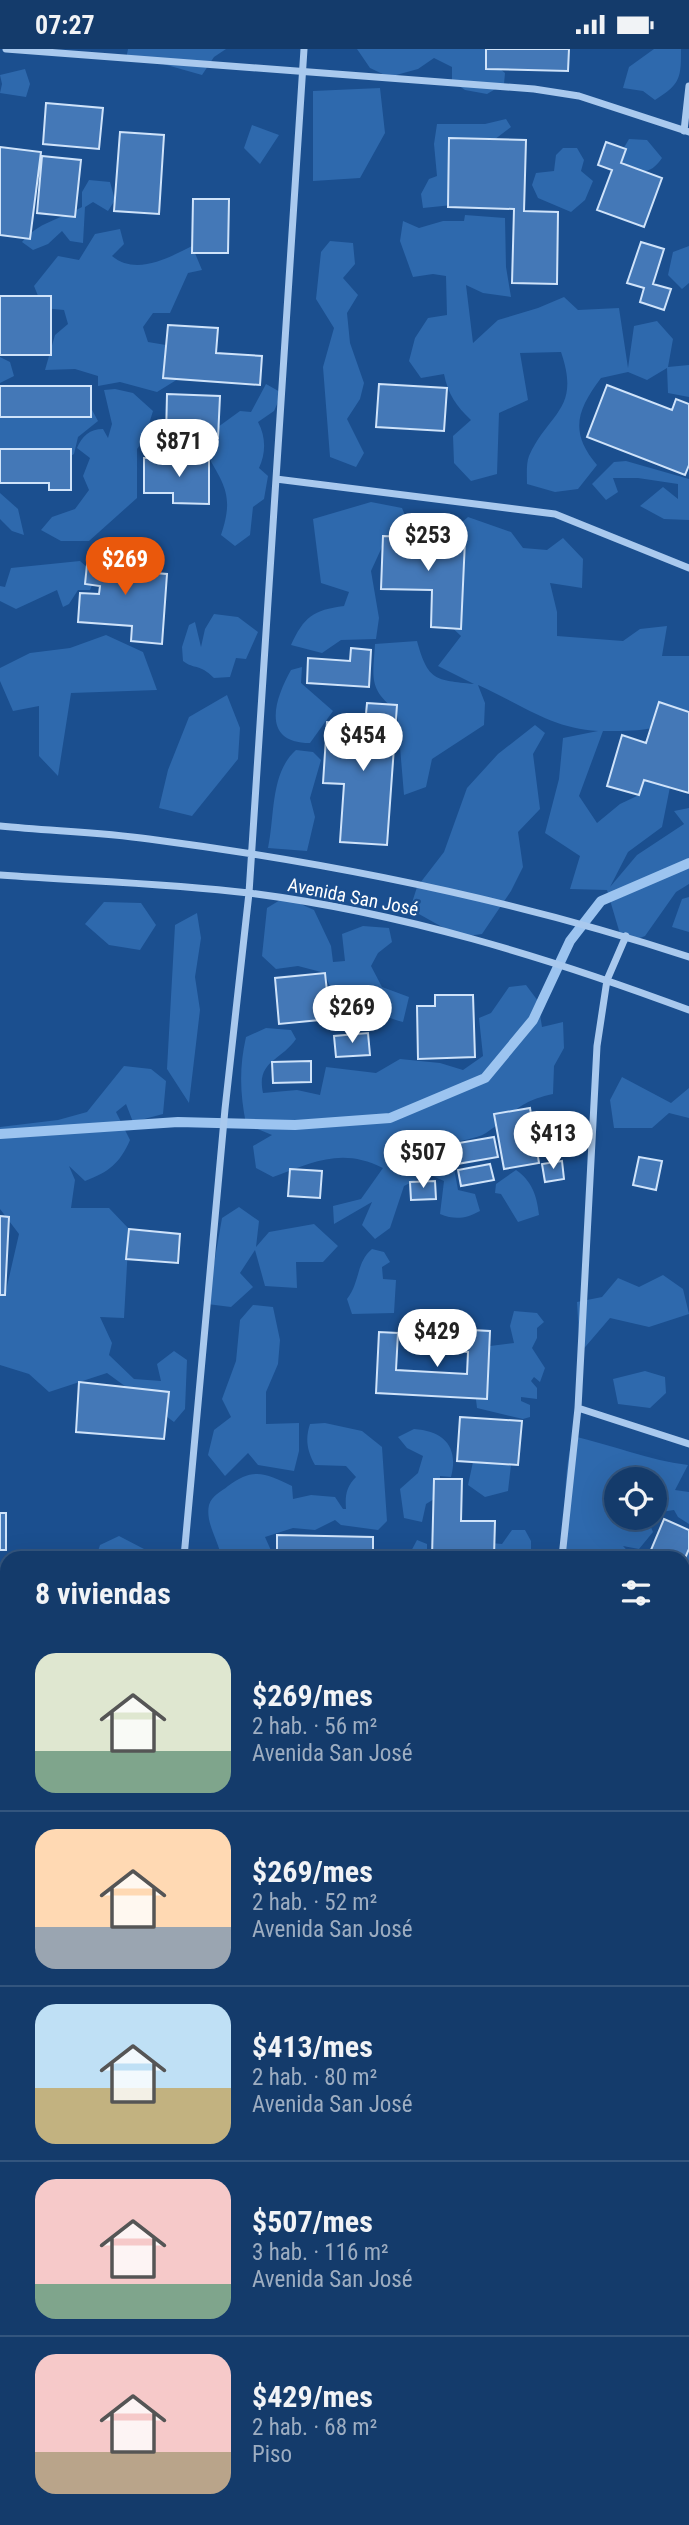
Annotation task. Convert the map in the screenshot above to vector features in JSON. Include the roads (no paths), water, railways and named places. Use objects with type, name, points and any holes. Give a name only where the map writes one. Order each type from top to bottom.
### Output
[{"type":"street","points":[[6,49],[534,89],[579,96],[686,132],[689,86]]},
{"type":"street","points":[[185,1551],[225,1109],[249,893],[304,49]]},
{"type":"street","points":[[276,479],[555,514],[689,568]]},
{"type":"street","name":"Avenida San José","points":[[0,826],[146,838],[396,879],[539,911],[606,929],[689,957]]},
{"type":"street","name":"Avenida San José","points":[[0,875],[249,893],[403,922],[526,953],[689,1010]]},
{"type":"street","points":[[563,1551],[578,1408],[597,1047],[607,980],[626,936]]},
{"type":"street","points":[[578,1408],[689,1444]]},
{"type":"waterway","points":[[0,1134],[178,1122],[295,1125],[390,1118],[485,1078],[533,1020],[570,941],[601,901],[689,863]]}]
